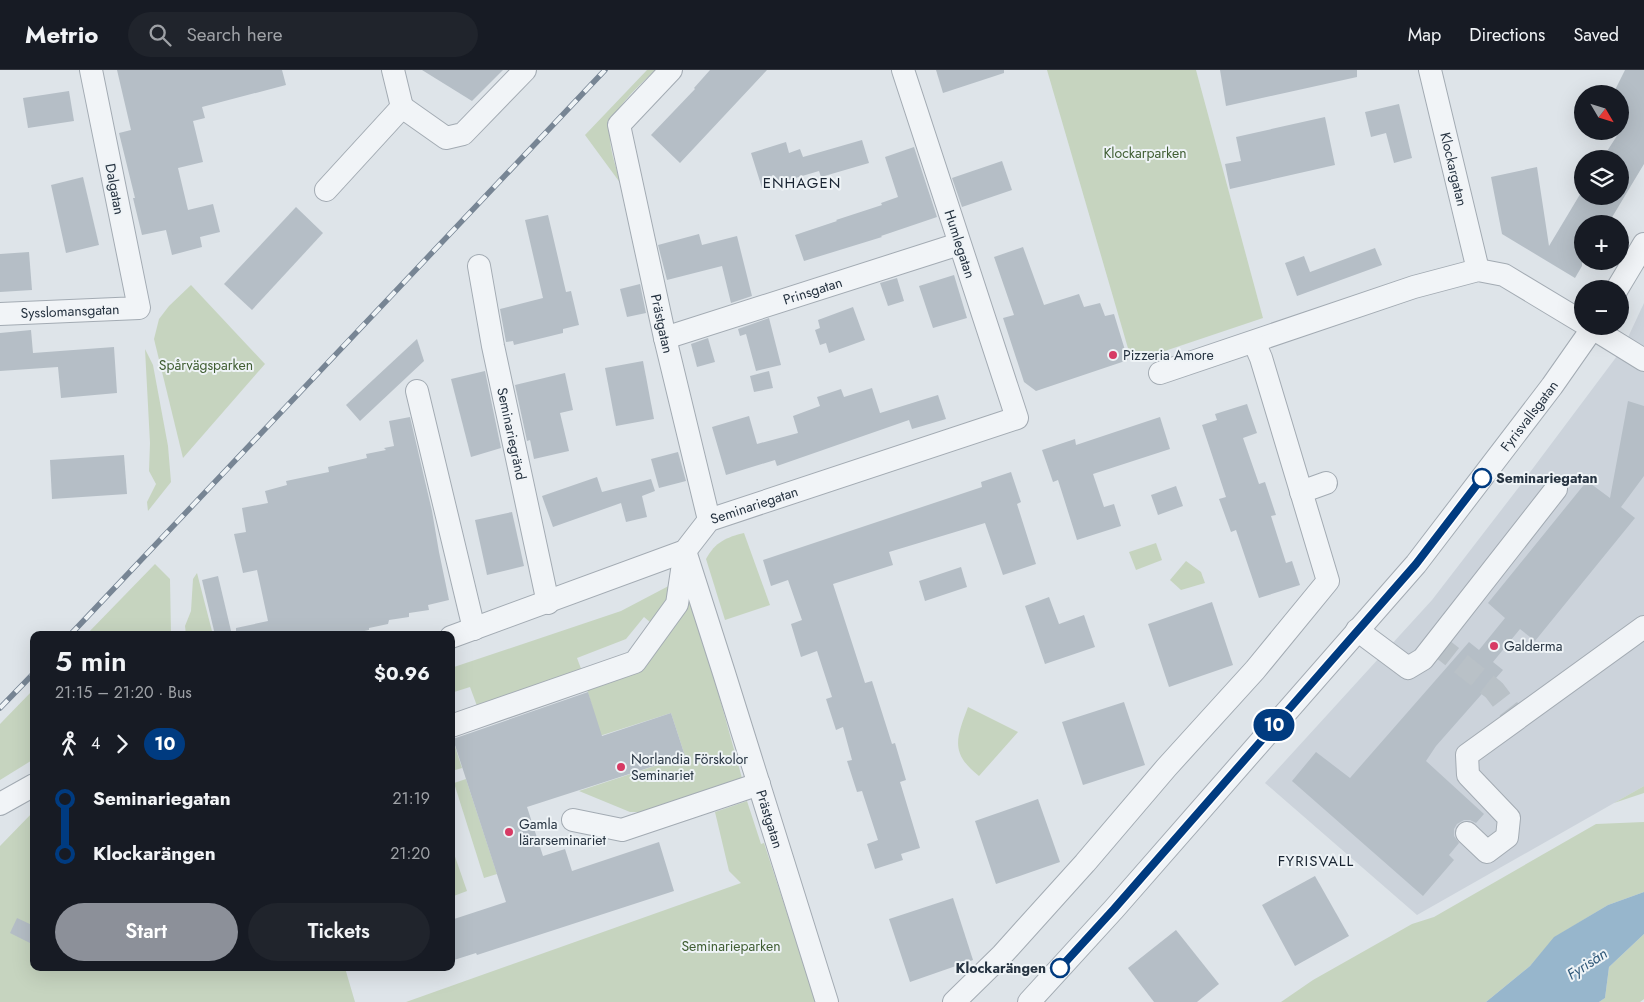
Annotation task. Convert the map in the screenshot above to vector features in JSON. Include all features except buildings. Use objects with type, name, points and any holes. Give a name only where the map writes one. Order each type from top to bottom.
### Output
[{"type":"street","name":"Dalgatan","points":[[90,70],[139,308]]},
{"type":"street","points":[[393,70],[402,107],[446,138],[463,134],[525,70]]},
{"type":"street","name":"Prästgatan","points":[[671,70],[619,125],[665,338],[709,520]]},
{"type":"street","name":"Humlegatan","points":[[903,70],[1017,418]]},
{"type":"street","name":"Klockargatan","points":[[1430,70],[1478,270]]},
{"type":"street","points":[[326,190],[402,107]]},
{"type":"street","name":"Prinsgatan","points":[[665,338],[960,244]]},
{"type":"street","points":[[1622,280],[1644,244]]},
{"type":"street","name":"Seminariegränd","points":[[479,266],[493,346],[548,602]]},
{"type":"street","points":[[1160,373],[1414,287],[1478,270],[1504,275],[1574,317]]},
{"type":"street","name":"Sysslomansgatan","points":[[0,314],[139,308]]},
{"type":"street","name":"Fyrisvallsgatan","points":[[1029,1002],[1114,909],[1416,564],[1552,386],[1583,335]]},
{"type":"street","points":[[1604,335],[1644,360]]},
{"type":"street","points":[[954,1002],[1002,955],[1084,863],[1166,768],[1255,670],[1328,581],[1261,358],[1254,342]]},
{"type":"street","points":[[417,391],[474,628]]},
{"type":"street","name":"Seminariegatan","points":[[685,551],[709,520],[1017,418]]},
{"type":"street","points":[[1301,492],[1326,483]]},
{"type":"street","points":[[1357,630],[1408,668],[1423,659],[1556,489]]},
{"type":"street","points":[[455,635],[685,551],[677,604],[635,662],[455,725]]},
{"type":"street","name":"Prästgatan","points":[[685,551],[732,671],[751,734],[759,784],[773,808],[819,951],[827,1002]]},
{"type":"street","points":[[1467,833],[1487,852],[1507,836],[1509,818],[1468,775],[1467,755],[1644,627]]},
{"type":"street","points":[[572,820],[622,830],[759,784]]},
{"type":"street","points":[[0,804],[30,786]]},
{"type":"shaded area","points":[[1644,303],[1644,786],[1417,915],[1265,783],[1432,600],[1623,348]]},
{"type":"green space","points":[[647,70],[655,70],[618,110],[610,129],[614,162],[621,184],[585,135]]},
{"type":"green space","name":"Klockarparken","points":[[1047,70],[1196,70],[1263,318],[1132,362]]},
{"type":"green space","name":"Spårvägsparken","points":[[191,285],[265,364],[183,458],[154,339],[159,319],[169,306]]},
{"type":"green space","points":[[145,349],[153,365],[168,446],[171,482],[148,511],[147,502],[156,484],[149,471],[150,443]]},
{"type":"green space","points":[[744,533],[770,605],[725,620],[706,559],[717,544],[732,536]]},
{"type":"green space","points":[[1156,543],[1162,560],[1136,570],[1129,552]]},
{"type":"green space","points":[[1186,561],[1201,572],[1205,583],[1181,590],[1170,580]]},
{"type":"green space","points":[[155,564],[170,579],[171,631],[90,631]]},
{"type":"green space","points":[[197,573],[212,631],[186,631],[185,626],[191,611],[193,579]]},
{"type":"green space","points":[[680,580],[657,628],[644,617],[626,639],[577,658],[583,674],[477,706],[470,687],[455,692],[455,667],[621,611]]},
{"type":"green space","points":[[690,602],[697,617],[742,778],[643,812],[630,812],[579,791],[685,756],[671,713],[587,740],[594,713],[587,689],[642,671]]},
{"type":"green space","points":[[30,693],[30,761],[0,780],[0,724]]},
{"type":"green space","points":[[968,707],[1018,732],[979,776],[963,760],[958,745]]},
{"type":"green space","points":[[455,746],[462,768],[455,770]]},
{"type":"green space","points":[[466,779],[497,874],[484,878],[455,783]]},
{"type":"green space","points":[[1644,786],[1644,793],[1614,803]]},
{"type":"green space","name":"Seminarieparken","points":[[747,801],[761,844],[764,843],[816,1002],[406,1002],[741,883],[729,871],[715,812]]},
{"type":"green space","points":[[30,815],[30,971],[346,971],[355,1002],[0,1002],[0,846]]},
{"type":"green space","points":[[1644,822],[1644,892],[1608,905],[1555,937],[1530,966],[1486,1002],[1281,1002],[1313,980],[1412,924],[1434,917],[1596,824]]},
{"type":"green space","points":[[455,856],[467,891],[455,896]]},
{"type":"green space","points":[[1644,934],[1644,999],[1640,1002],[1599,1002],[1605,998],[1609,967]]},
{"type":"water","name":"Fyrisån","points":[[1644,892],[1644,934],[1609,967],[1605,998],[1599,1002],[1486,1002],[1530,966],[1554,937],[1608,905]]},
{"type":"tunnel","points":[[1435,643],[1494,690],[1517,720]]},
{"type":"railway","points":[[74,631],[605,70]]},
{"type":"railway","points":[[0,708],[30,677]]},
{"type":"bus line","name":"10","points":[[1060,968],[1114,909],[1416,564],[1482,478]]},
{"type":"place","name":"Pizzeria Amore","points":[[1113,355]]},
{"type":"place","name":"Seminariegatan","points":[[1482,478]]},
{"type":"place","name":"Galderma","points":[[1494,646]]},
{"type":"place","name":"Norlandia Förskolor Seminariet","points":[[621,767]]},
{"type":"place","name":"Gamla lärarseminariet","points":[[509,832]]},
{"type":"place","name":"Klockarängen","points":[[1060,968]]},
{"type":"district","name":"ENHAGEN","points":[[802,183]]},
{"type":"district","name":"FYRISVALL","points":[[1316,861]]}]
